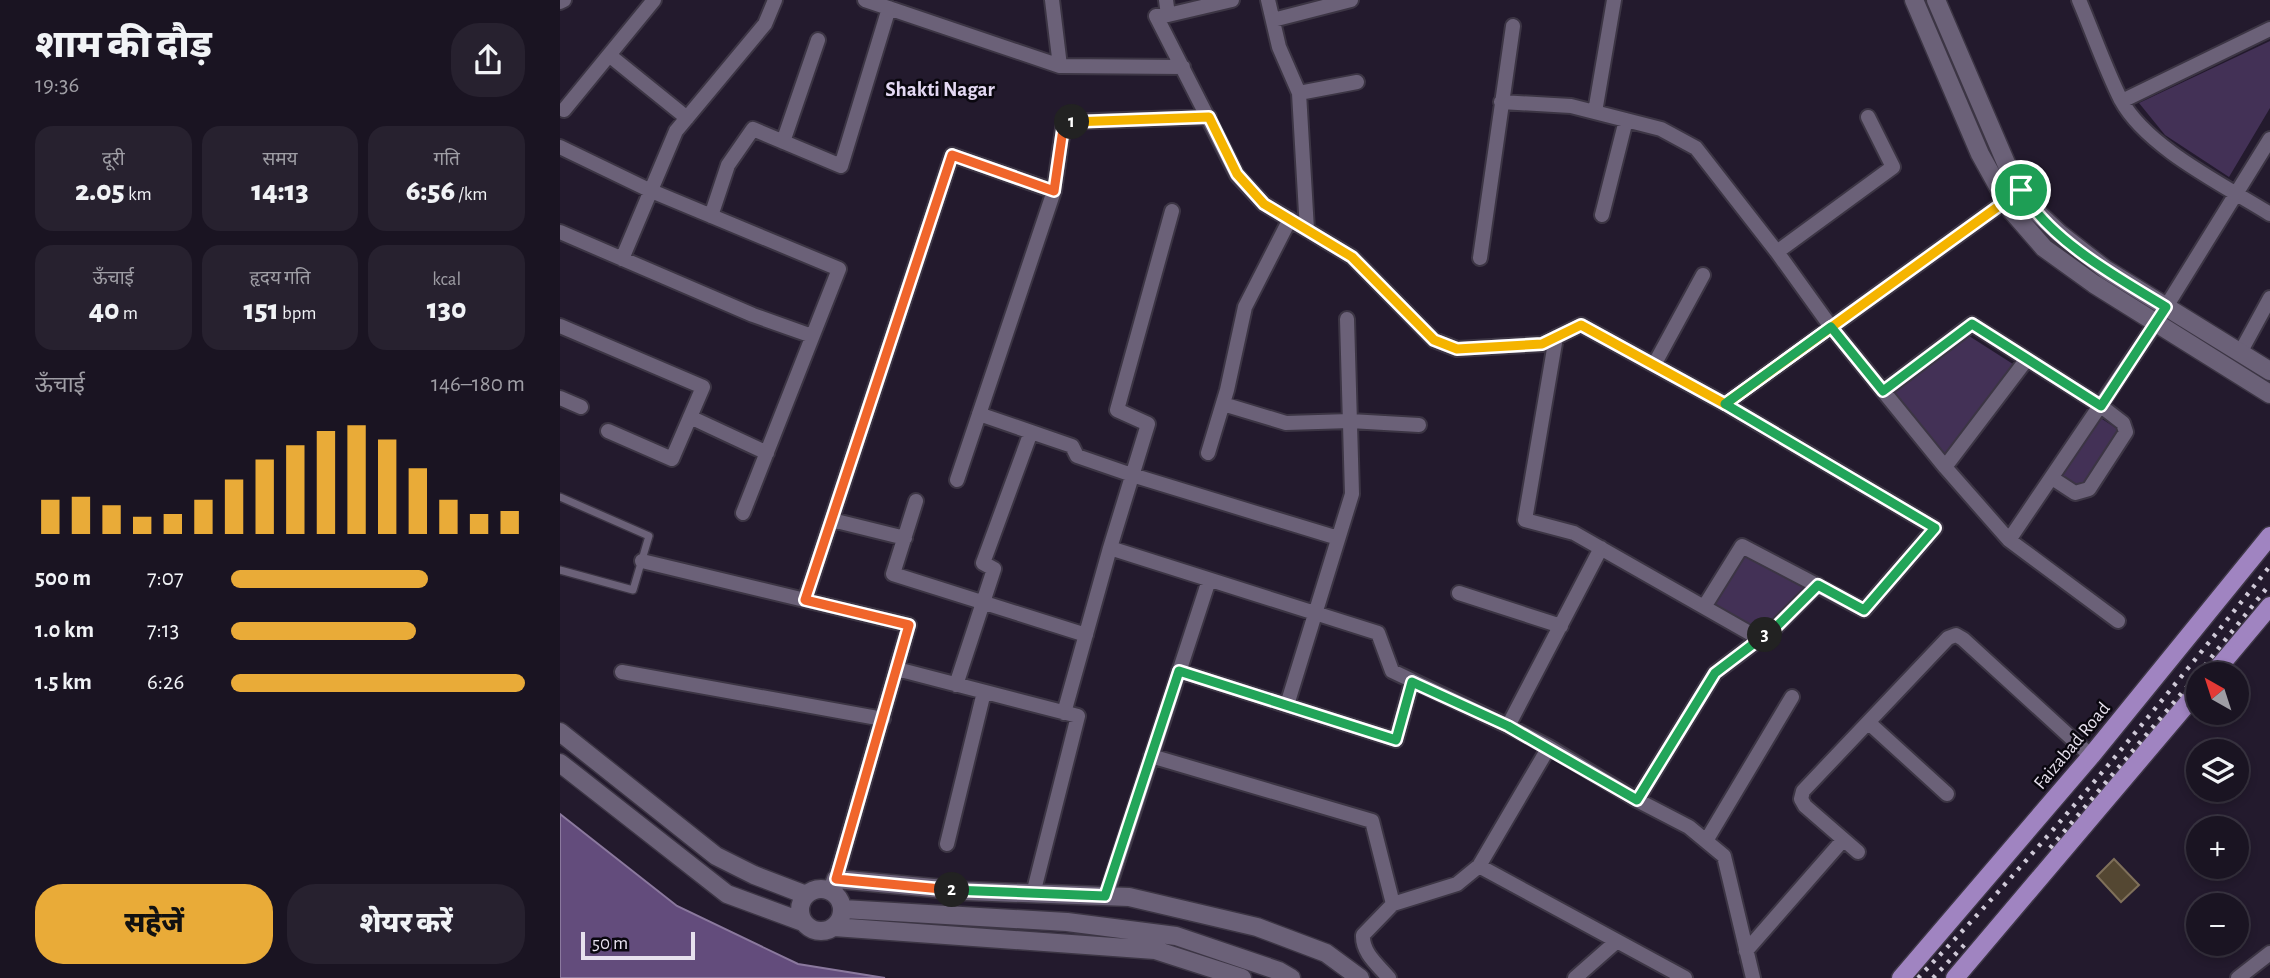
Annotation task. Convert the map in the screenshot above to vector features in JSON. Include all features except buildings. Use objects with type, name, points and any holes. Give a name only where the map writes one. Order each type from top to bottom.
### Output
[{"type":"main road","name":"Faizabad Road","points":[[1901,978],[2091,756],[2270,536]]},
{"type":"main road","points":[[2223,662],[2270,606]]},
{"type":"main road","points":[[1955,978],[2186,705]]},
{"type":"street","points":[[564,110],[654,0]]},
{"type":"street","points":[[622,259],[676,131],[765,24],[775,0]]},
{"type":"street","points":[[1052,0],[1059,66]]},
{"type":"street","points":[[1233,0],[1167,7],[1156,16],[1237,174],[1264,204],[1352,257],[1434,340],[1457,349],[1542,344],[1581,325],[1725,404],[1935,528],[1864,610],[1742,546],[1704,607]]},
{"type":"street","points":[[1268,0],[1279,47],[1299,93],[1307,230]]},
{"type":"street","points":[[1273,20],[1351,0]]},
{"type":"street","points":[[1595,112],[1614,0]]},
{"type":"street","points":[[1914,0],[1980,154],[2006,201],[2044,248],[2094,284],[2270,394]]},
{"type":"street","points":[[1937,0],[2009,170],[2029,205],[2105,269],[2270,371]]},
{"type":"street","points":[[2079,0],[2122,101],[2141,128],[2179,158],[2270,214]]},
{"type":"street","points":[[711,216],[728,164],[753,129],[841,166],[877,3],[1059,66],[1183,66]]},
{"type":"street","points":[[1480,258],[1513,26]]},
{"type":"street","points":[[2122,101],[2270,29]]},
{"type":"street","points":[[783,142],[818,40]]},
{"type":"street","points":[[609,55],[687,118]]},
{"type":"street","points":[[1299,93],[1357,82]]},
{"type":"street","points":[[1501,102],[1571,106],[1661,130],[1696,148],[1831,327],[1945,467],[2009,540],[2118,621]]},
{"type":"street","points":[[957,480],[1054,191],[1064,122],[1209,117]]},
{"type":"street","points":[[1777,252],[1893,167],[1868,117]]},
{"type":"street","points":[[1602,215],[1626,120]]},
{"type":"street","points":[[2009,540],[2156,323],[2270,139]]},
{"type":"street","points":[[560,147],[649,190],[839,270],[743,513]]},
{"type":"street","points":[[805,600],[952,155],[1054,191]]},
{"type":"street","points":[[1725,404],[2021,190]]},
{"type":"street","points":[[1065,713],[1110,548],[1148,424],[1116,410],[1172,211]]},
{"type":"street","points":[[1208,453],[1223,404],[1245,307],[1290,219]]},
{"type":"street","points":[[560,233],[754,315],[812,336]]},
{"type":"street","points":[[1654,365],[1703,275]]},
{"type":"street","points":[[2240,353],[2270,298]]},
{"type":"street","points":[[1287,705],[1352,494],[1347,319]]},
{"type":"street","points":[[1883,391],[1972,324],[2101,406],[2123,423],[2126,432],[2089,489],[2075,493],[2052,478]]},
{"type":"street","points":[[560,327],[703,387],[672,459],[608,431]]},
{"type":"street","points":[[1556,337],[1525,520],[1574,533],[1760,639]]},
{"type":"street","points":[[1945,467],[2027,359]]},
{"type":"street","points":[[560,398],[581,407]]},
{"type":"street","points":[[1223,404],[1286,423],[1350,421],[1419,425]]},
{"type":"street","points":[[979,414],[1072,446],[1077,456],[1132,475],[1338,538]]},
{"type":"street","points":[[690,417],[767,453]]},
{"type":"street","points":[[956,685],[994,569],[983,563],[1031,432]]},
{"type":"street","points":[[916,501],[893,574],[1086,635]]},
{"type":"street","points":[[832,520],[905,538]]},
{"type":"street","points":[[1110,548],[1378,633],[1392,671],[1549,747],[1637,800],[1689,827],[1724,856],[1753,978]]},
{"type":"street","points":[[1508,726],[1601,548]]},
{"type":"street","points":[[642,561],[909,625],[834,885],[843,909],[839,922],[834,927]]},
{"type":"street","points":[[1105,896],[1209,579]]},
{"type":"street","points":[[1637,800],[1715,673],[1777,626],[1818,585]]},
{"type":"street","points":[[1459,593],[1561,626]]},
{"type":"street","points":[[1858,852],[1805,806],[1801,799],[1803,791],[1948,638],[1956,635],[1963,639],[2091,756]]},
{"type":"street","points":[[897,669],[1078,716],[1032,894]]},
{"type":"street","points":[[1179,671],[1396,740],[1412,682]]},
{"type":"street","points":[[622,672],[883,719]]},
{"type":"street","points":[[947,844],[984,692]]},
{"type":"street","points":[[1706,841],[1792,697]]},
{"type":"street","points":[[1869,723],[1947,794]]},
{"type":"street","points":[[560,732],[716,856],[754,875],[806,895]]},
{"type":"street","points":[[1389,978],[1368,955],[1362,944],[1363,935],[1393,904],[1457,884],[1479,866],[1549,747]]},
{"type":"street","points":[[1151,756],[1372,821],[1393,904]]},
{"type":"street","points":[[560,763],[727,894],[803,922],[808,927],[821,931],[834,927],[1155,950],[1242,978]]},
{"type":"street","points":[[1746,951],[1843,840]]},
{"type":"street","points":[[1479,866],[1685,978]]},
{"type":"street","points":[[803,922],[800,908],[806,895],[834,885],[1129,897],[1257,927],[1326,953],[1360,978]]},
{"type":"street","points":[[843,909],[1067,922],[1175,936],[1279,971],[1291,978]]},
{"type":"street","points":[[1575,978],[1617,941]]},
{"type":"street","points":[[2238,978],[2270,953]]},
{"type":"lane","points":[[560,497],[649,536],[633,590],[560,570]]},
{"type":"shaded area","points":[[2270,41],[2270,108],[2229,177],[2165,135],[2139,103]]},
{"type":"shaded area","points":[[1966,334],[2016,366],[1945,458],[1889,391]]},
{"type":"shaded area","points":[[2099,417],[2119,430],[2079,489],[2059,475]]},
{"type":"shaded area","points":[[1742,551],[1810,588],[1760,634],[1710,605]]},
{"type":"shaded area","points":[[560,814],[677,906],[798,964],[885,978],[560,978]]},
{"type":"railway","points":[[1918,978],[2010,879],[2099,776],[2270,566]]},
{"type":"railway","points":[[2208,662],[2270,584]]},
{"type":"railway","points":[[2050,848],[2186,688]]},
{"type":"railway","points":[[1933,978],[1967,942]]},
{"type":"district","name":"Shakti Nagar","points":[[940,89]]},
{"type":"route","points":[[2021,190],[1725,404],[1581,325],[1542,344],[1457,349],[1434,340],[1352,257],[1264,204],[1237,174],[1209,117],[1064,122],[1054,191],[952,155],[805,600],[909,625],[836,879],[966,891],[1105,896],[1179,671],[1396,740],[1412,682],[1549,747],[1637,800],[1715,673],[1777,626],[1818,585],[1864,610],[1935,528],[1725,404],[1831,327],[1883,391],[1972,324],[2101,406],[2156,323],[2166,307],[2105,269],[2059,233],[2029,205],[2021,190]]}]
